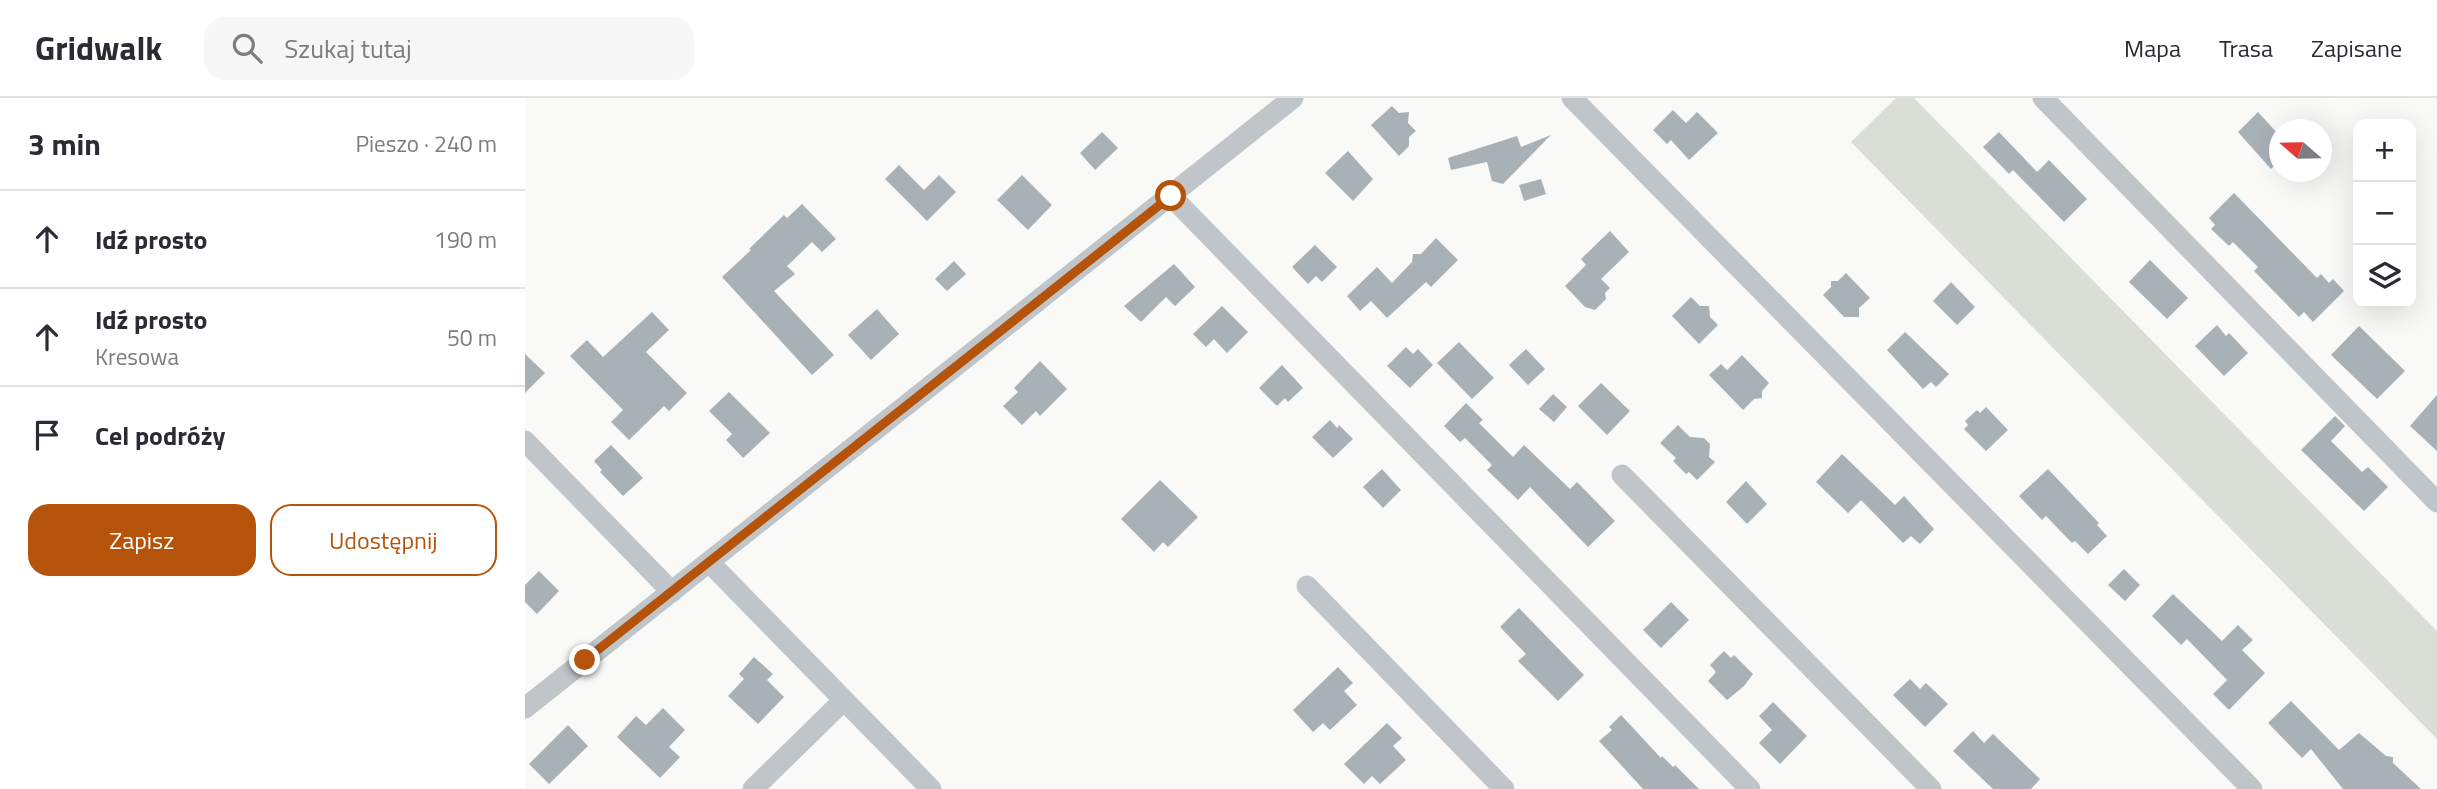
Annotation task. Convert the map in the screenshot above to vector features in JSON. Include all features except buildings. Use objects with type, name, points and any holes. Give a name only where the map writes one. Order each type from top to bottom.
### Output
[{"type":"street","points":[[525,708],[1293,98]]},
{"type":"street","points":[[1572,98],[2252,789]]},
{"type":"street","points":[[2043,98],[2437,502]]},
{"type":"street","points":[[1171,196],[1750,789]]},
{"type":"street","points":[[525,441],[672,592]]},
{"type":"street","points":[[1622,475],[1931,789]]},
{"type":"street","points":[[710,563],[931,789]]},
{"type":"street","points":[[1307,586],[1504,789]]},
{"type":"street","points":[[753,789],[844,700]]},
{"type":"shaded area","points":[[1896,98],[1914,98],[2437,631],[2437,739],[1851,142]]},
{"type":"route","points":[[585,660],[1171,196]]}]
